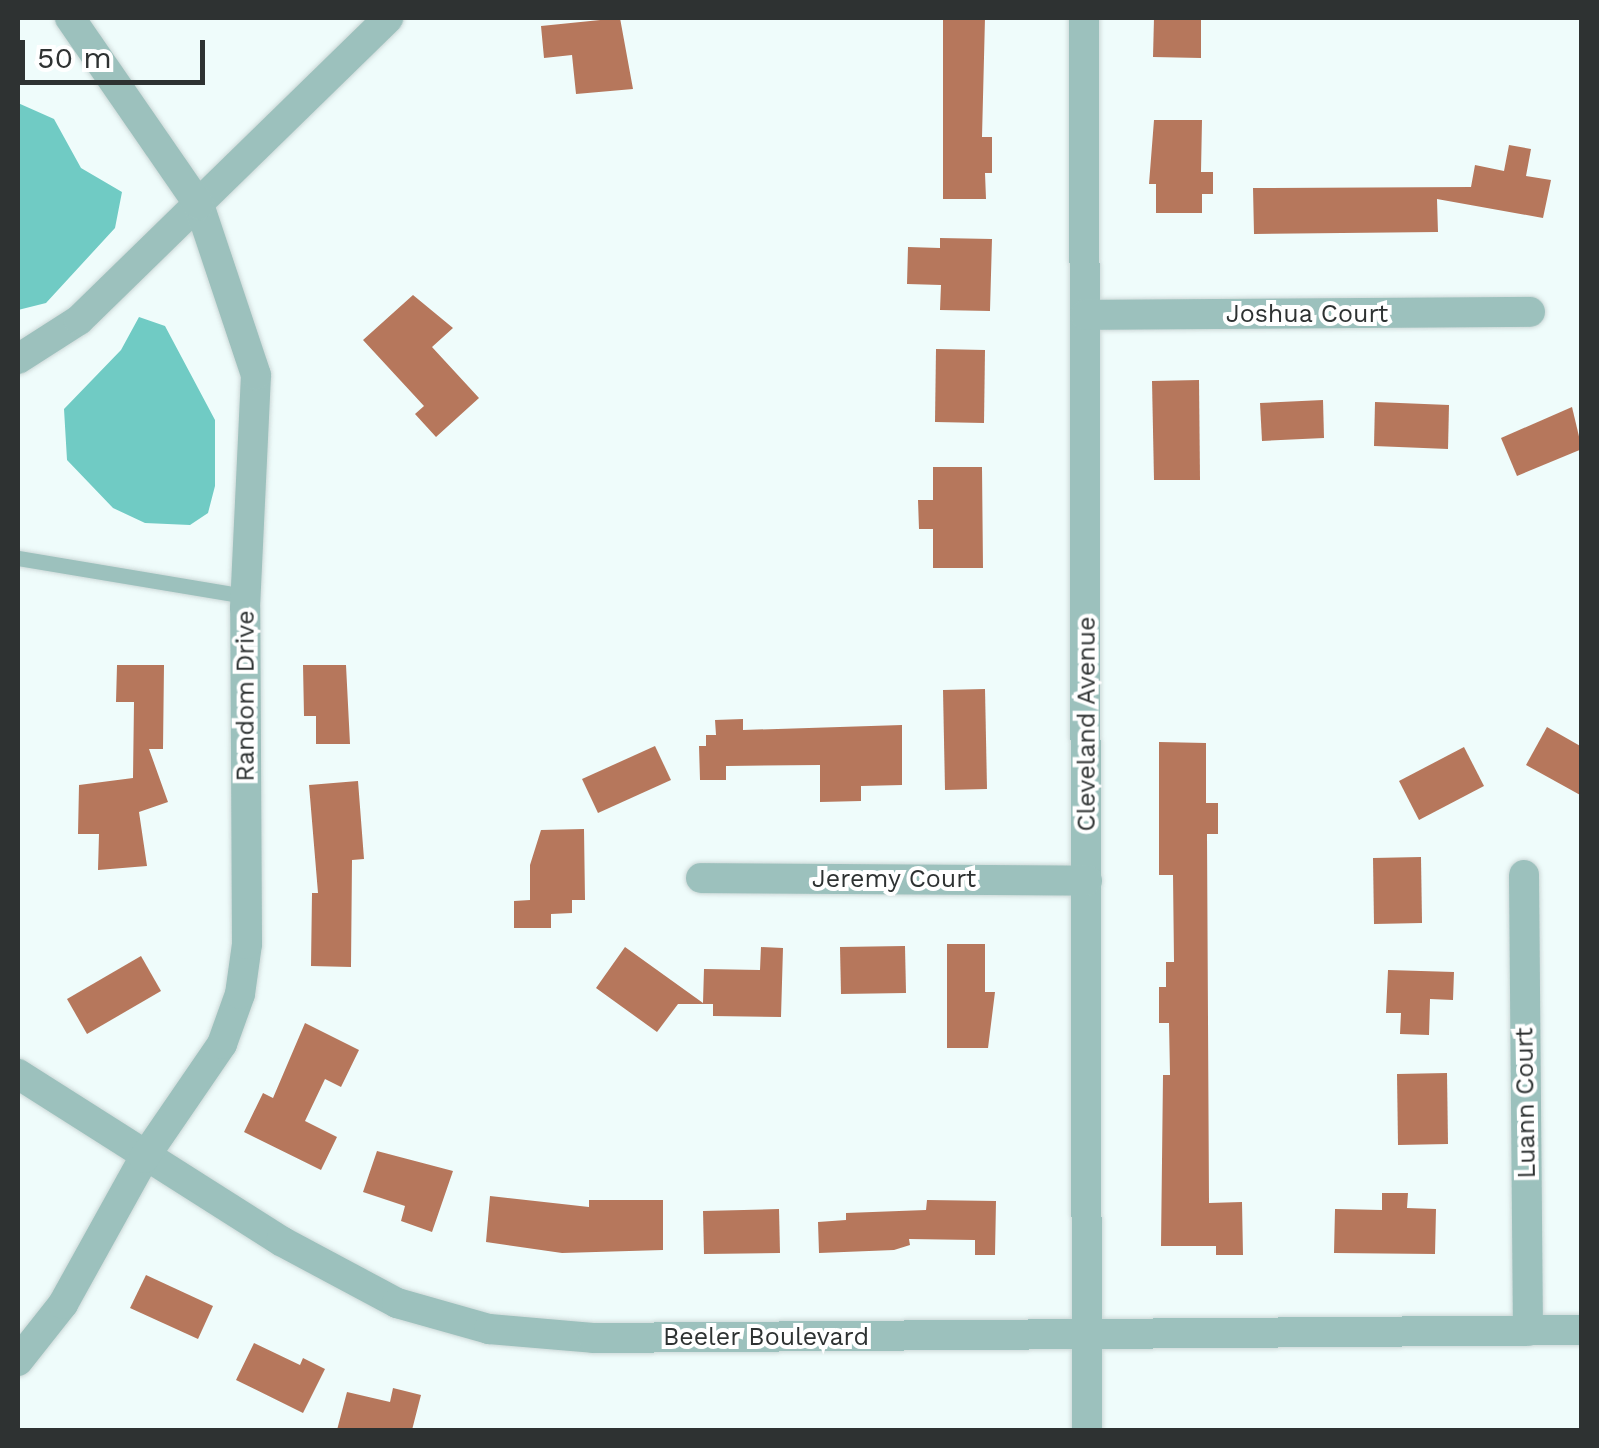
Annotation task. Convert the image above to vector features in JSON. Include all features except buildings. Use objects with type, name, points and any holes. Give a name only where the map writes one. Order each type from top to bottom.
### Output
[{"type":"street","name":"Random Drive","points":[[18,1361],[63,1304],[144,1158],[222,1044],[240,994],[247,944],[246,596],[256,375],[198,205],[70,18]]},
{"type":"street","points":[[18,359],[80,320],[388,18]]},
{"type":"street","name":"Cleveland Avenue","points":[[1084,18],[1087,1430]]},
{"type":"street","name":"Joshua Court","points":[[1085,316],[1530,312]]},
{"type":"street","name":"Luann Court","points":[[1524,875],[1528,1330]]},
{"type":"street","name":"Jeremy Court","points":[[701,878],[1087,881]]},
{"type":"street","name":"Beeler Boulevard","points":[[18,1074],[144,1158],[397,1304],[489,1328],[593,1338],[1582,1330]]},
{"type":"lane","points":[[18,558],[246,596]]},
{"type":"water","points":[[18,103],[54,119],[81,168],[122,192],[115,228],[46,303],[18,310]]},
{"type":"water","points":[[139,317],[165,326],[215,420],[215,486],[208,513],[190,525],[145,523],[113,508],[67,460],[64,409],[121,350]]}]
